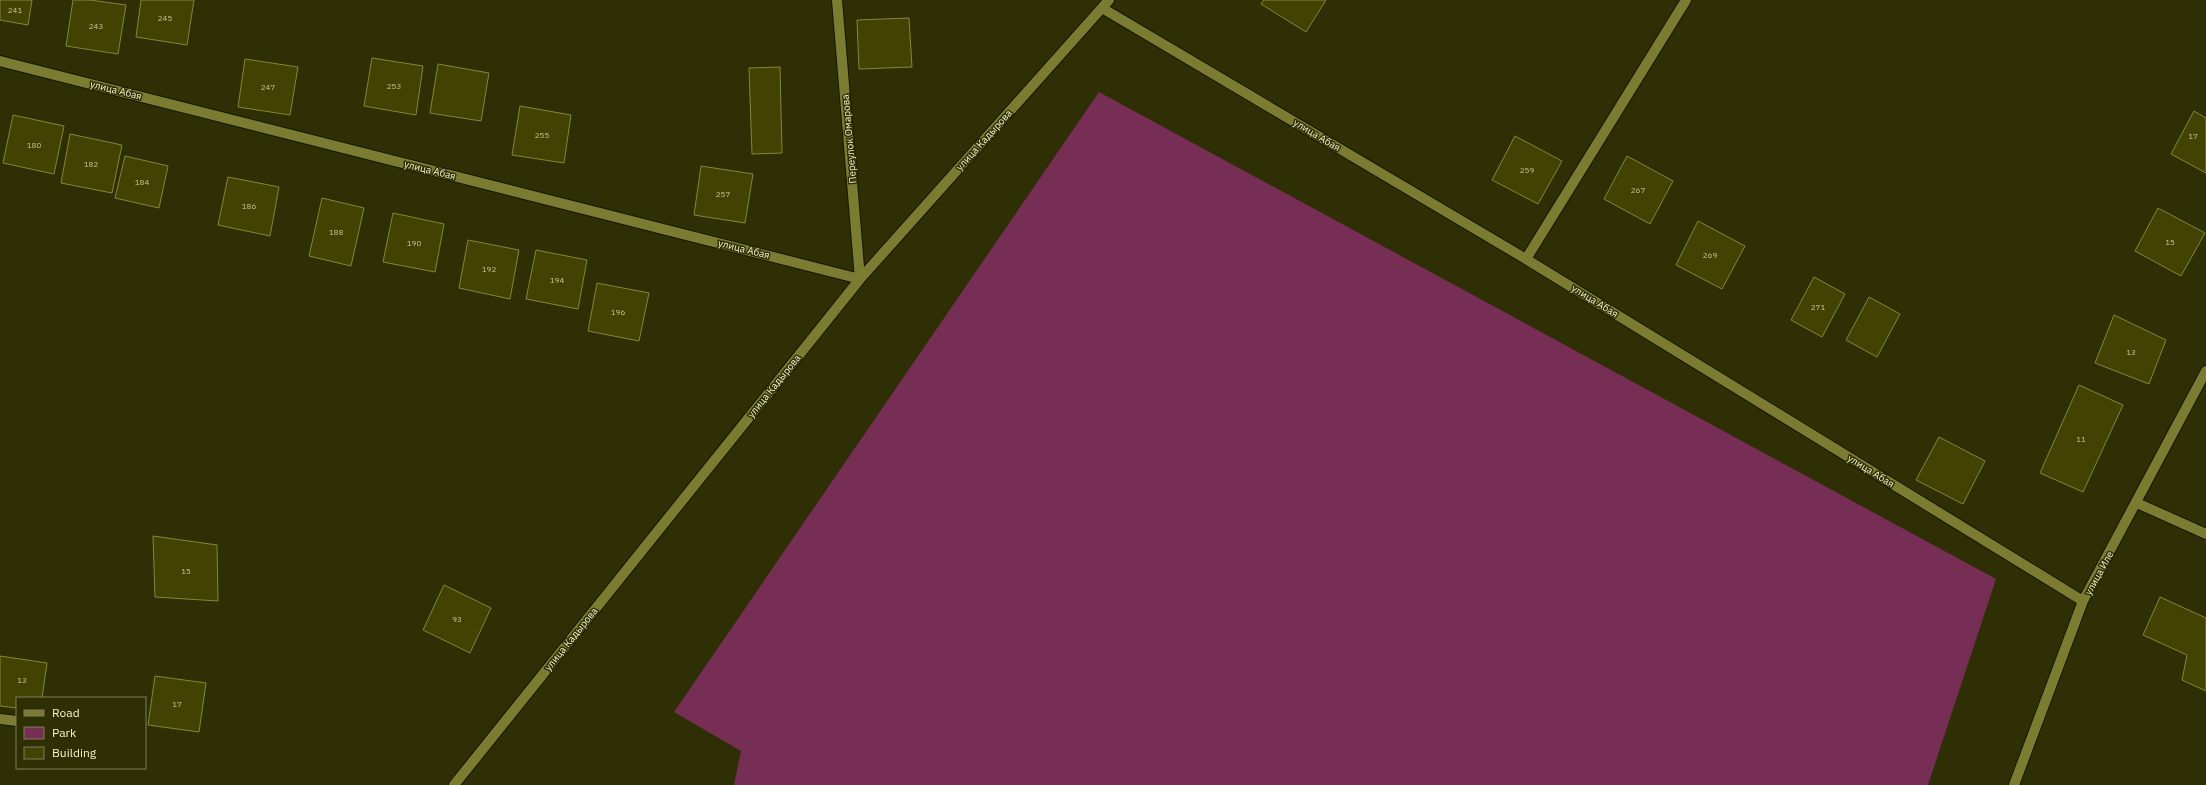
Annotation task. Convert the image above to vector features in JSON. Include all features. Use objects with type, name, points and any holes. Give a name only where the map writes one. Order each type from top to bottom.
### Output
[{"type":"street","name":"Переулок Омарова","points":[[837,0],[860,279]]},
{"type":"street","name":"улица Кадырова","points":[[454,785],[860,279],[1109,0]]},
{"type":"street","points":[[1526,259],[1686,0]]},
{"type":"street","name":"улица Абая","points":[[1102,8],[1526,259],[2083,601]]},
{"type":"street","name":"улица Абая","points":[[0,61],[860,279]]},
{"type":"street","name":"улица Иле","points":[[2014,785],[2083,601],[2206,371]]},
{"type":"street","points":[[2136,503],[2206,534]]},
{"type":"street","points":[[0,719],[16,721]]},
{"type":"green space","points":[[1099,92],[1996,579],[1928,785],[734,785],[741,751],[674,712]]},
{"type":"building","points":[[0,0],[32,0],[28,25],[0,20]]},
{"type":"building","points":[[73,0],[90,0],[126,5],[118,54],[66,46]]},
{"type":"building","points":[[141,0],[194,0],[187,45],[136,37]]},
{"type":"building","points":[[1264,0],[1326,0],[1306,32],[1261,4]]},
{"type":"building","points":[[909,18],[912,67],[859,69],[857,20]]},
{"type":"building","points":[[372,58],[423,66],[416,115],[364,106]]},
{"type":"building","points":[[245,59],[298,67],[290,115],[238,107]]},
{"type":"building","points":[[438,64],[489,73],[481,121],[430,113]]},
{"type":"building","points":[[780,67],[782,153],[752,154],[749,68]]},
{"type":"building","points":[[520,106],[571,115],[564,163],[512,155]]},
{"type":"building","points":[[2194,111],[2206,118],[2206,173],[2171,154]]},
{"type":"building","points":[[13,115],[64,126],[54,174],[3,163]]},
{"type":"building","points":[[70,134],[122,145],[112,193],[61,183]]},
{"type":"building","points":[[1515,136],[1562,161],[1538,204],[1492,180]]},
{"type":"building","points":[[125,156],[168,166],[159,208],[115,198]]},
{"type":"building","points":[[1627,156],[1673,181],[1650,224],[1604,199]]},
{"type":"building","points":[[701,166],[753,174],[745,223],[694,215]]},
{"type":"building","points":[[228,177],[279,187],[270,236],[218,225]]},
{"type":"building","points":[[322,198],[364,208],[351,266],[309,256]]},
{"type":"building","points":[[2158,208],[2205,233],[2181,276],[2135,251]]},
{"type":"building","points":[[393,213],[444,224],[435,272],[383,262]]},
{"type":"building","points":[[1698,221],[1745,246],[1722,289],[1676,265]]},
{"type":"building","points":[[468,240],[519,250],[510,299],[459,288]]},
{"type":"building","points":[[536,250],[587,260],[578,309],[526,299]]},
{"type":"building","points":[[1814,277],[1845,294],[1822,337],[1791,320]]},
{"type":"building","points":[[597,283],[649,293],[639,341],[588,331]]},
{"type":"building","points":[[1869,297],[1900,314],[1877,357],[1846,340]]},
{"type":"building","points":[[2114,315],[2166,340],[2149,384],[2095,363]]},
{"type":"building","points":[[2079,385],[2123,405],[2083,492],[2040,473]]},
{"type":"building","points":[[1939,437],[1985,461],[1963,504],[1916,480]]},
{"type":"building","points":[[153,536],[217,545],[218,601],[155,597]]},
{"type":"building","points":[[444,585],[491,608],[470,653],[423,630]]},
{"type":"building","points":[[2160,597],[2206,618],[2206,691],[2182,680],[2187,655],[2143,635]]},
{"type":"building","points":[[0,656],[47,663],[42,697],[16,697],[16,708],[0,706]]},
{"type":"building","points":[[155,676],[206,683],[199,732],[148,725]]}]
